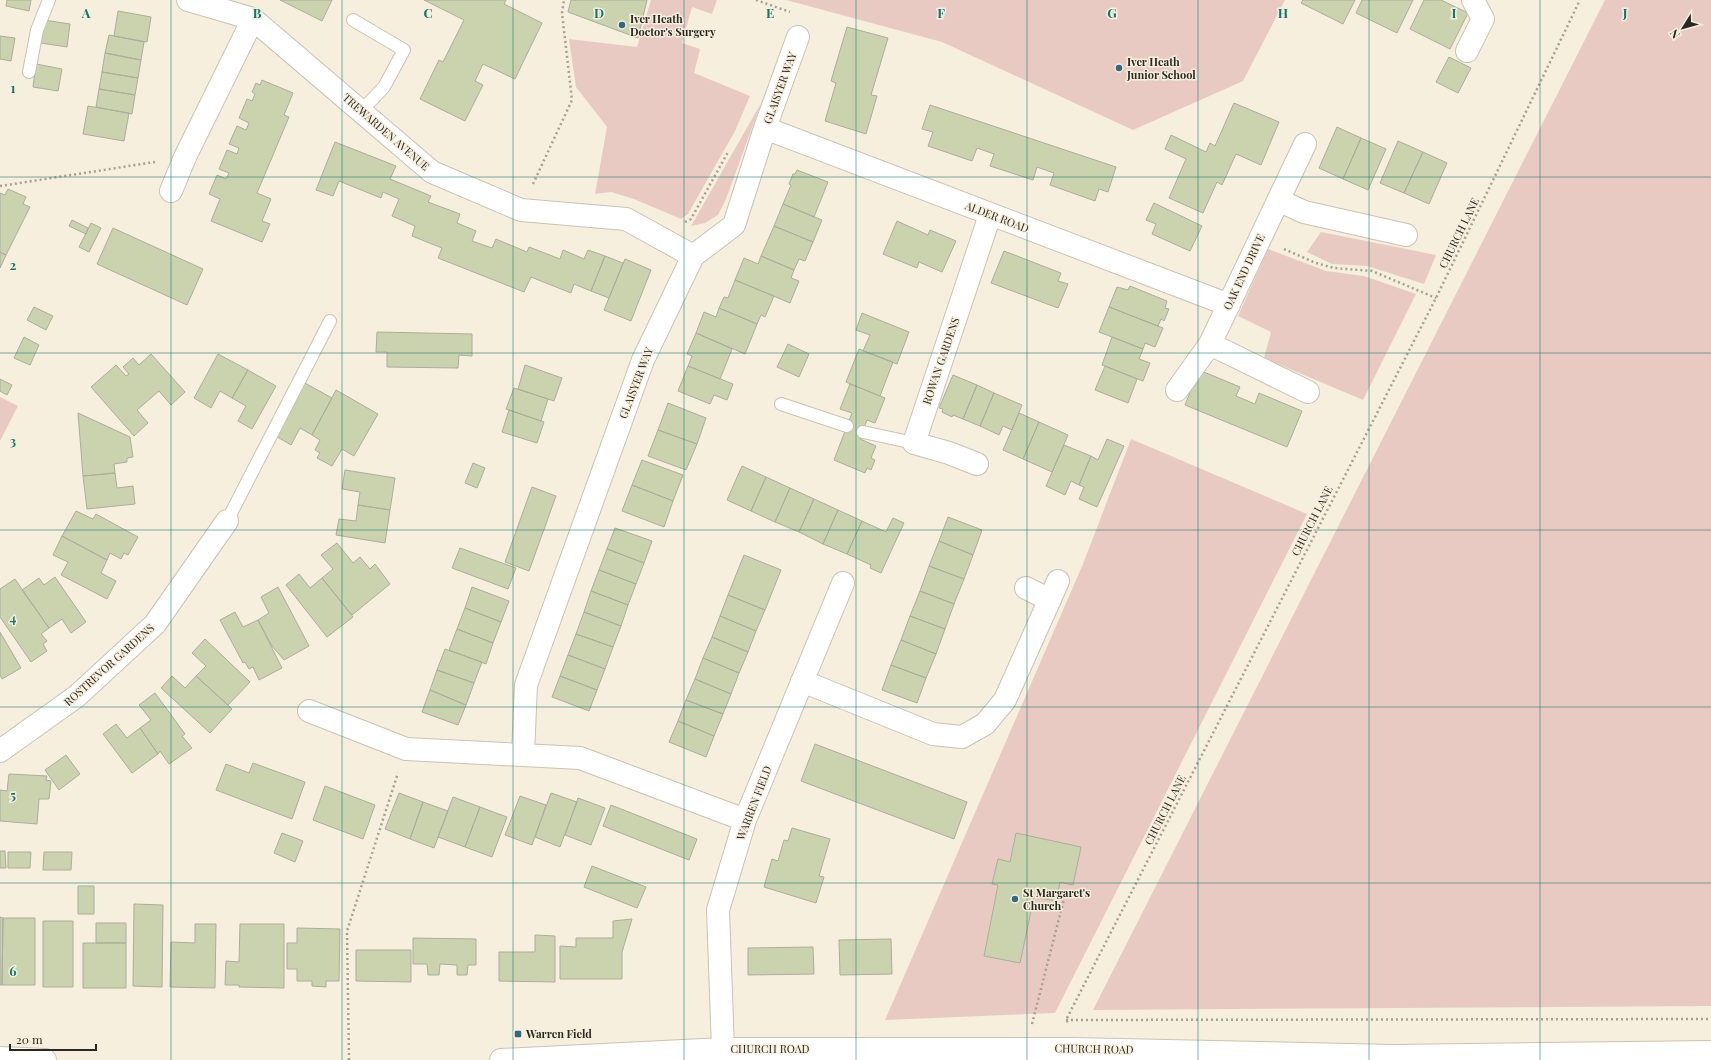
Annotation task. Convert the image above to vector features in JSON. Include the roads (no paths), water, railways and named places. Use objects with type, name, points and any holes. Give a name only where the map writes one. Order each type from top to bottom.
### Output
[{"type":"street","name":"TREWARDEN AVENUE","points":[[188,0],[253,19],[432,172],[521,210],[626,219],[693,256]]},
{"type":"street","points":[[1467,51],[1483,18],[1473,0]]},
{"type":"street","points":[[171,191],[185,157],[253,19]]},
{"type":"street","name":"GLAISYER WAY","points":[[522,754],[526,685],[643,360],[693,256],[734,225],[765,128],[798,37]]},
{"type":"street","name":"ALDER ROAD","points":[[765,128],[1229,305]]},
{"type":"street","name":"OAK END DRIVE","points":[[1177,390],[1210,344],[1305,144]]},
{"type":"street","points":[[1278,200],[1304,212],[1406,235]]},
{"type":"street","name":"ROWAN GARDENS","points":[[914,443],[990,215]]},
{"type":"street","points":[[1210,344],[1308,392]]},
{"type":"street","points":[[914,443],[949,452],[977,464]]},
{"type":"street","name":"ROSTREVOR GARDENS","points":[[0,751],[77,696],[154,624],[226,521]]},
{"type":"street","name":"WARREN FIELD","points":[[723,1049],[718,910],[746,820],[843,583]]},
{"type":"street","points":[[802,681],[933,734],[962,737],[985,724],[1005,700],[1054,591],[1026,588]]},
{"type":"street","points":[[309,711],[406,749],[580,758],[746,820]]},
{"type":"street","name":"CHURCH ROAD","points":[[501,1060],[723,1049],[1074,1048],[1393,1058],[1677,1056],[1711,1052]]},
{"type":"street","points":[[0,1058],[45,1060]]},
{"type":"lane","points":[[29,72],[37,30],[49,0]]},
{"type":"lane","points":[[353,20],[404,50],[384,87],[361,111]]},
{"type":"lane","points":[[226,521],[330,321]]},
{"type":"lane","points":[[781,404],[847,426]]},
{"type":"lane","points":[[863,432],[914,443]]},
{"type":"place","name":"Iver Heath Doctor's Surgery","points":[[622,25]]},
{"type":"place","name":"Iver Heath Junior School","points":[[1119,68]]},
{"type":"place","name":"St Margaret's Church","points":[[1015,899]]},
{"type":"place","name":"Warren Field","points":[[518,1034]]}]
